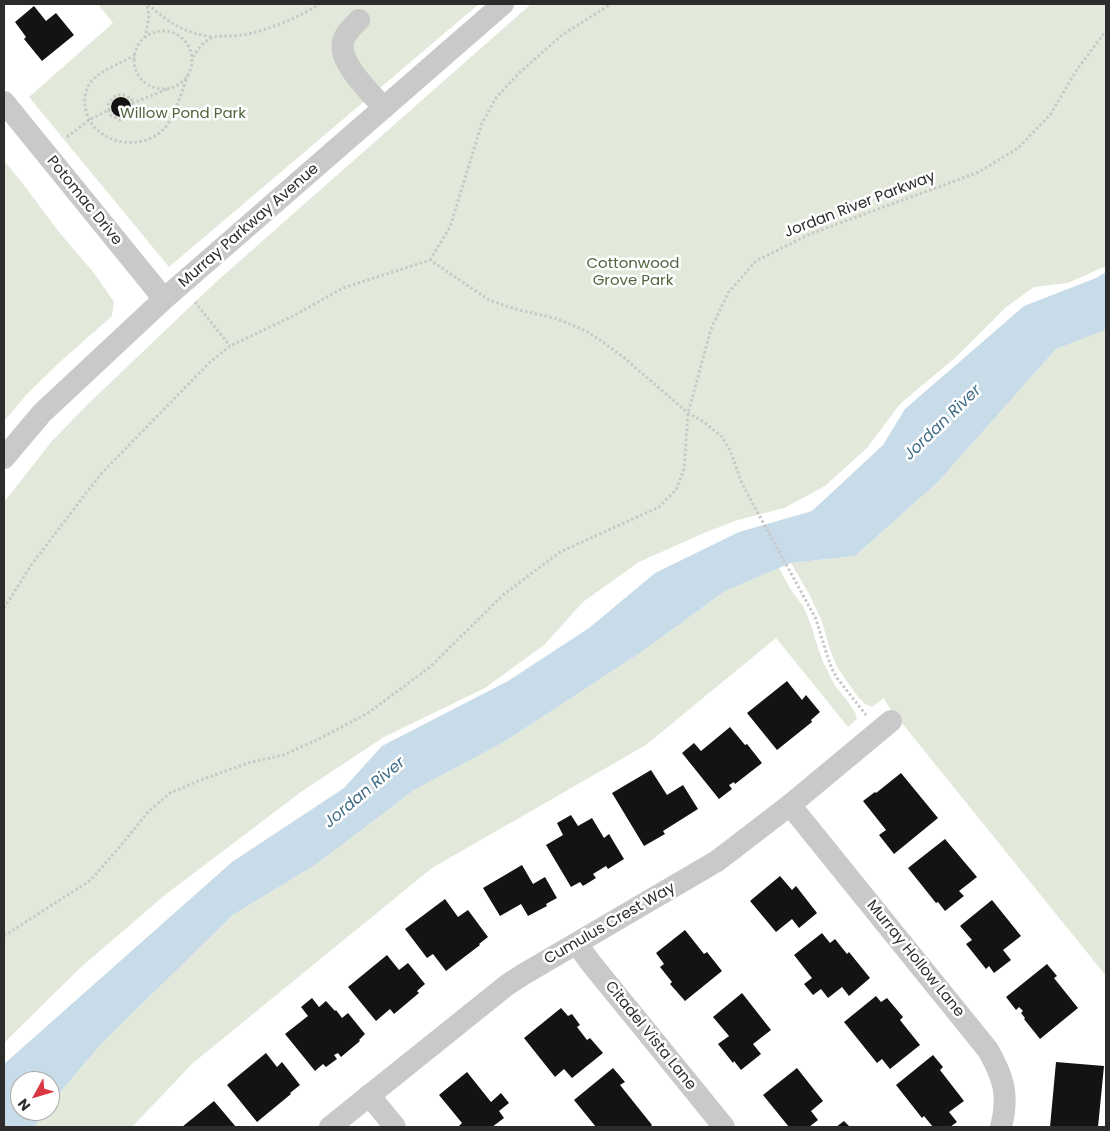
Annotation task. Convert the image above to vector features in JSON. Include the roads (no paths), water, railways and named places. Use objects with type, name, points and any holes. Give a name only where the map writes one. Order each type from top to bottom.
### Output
[{"type":"street","name":"Murray Parkway Avenue","points":[[4,458],[42,413],[164,299],[503,4]]},
{"type":"street","points":[[358,20],[347,33],[343,42],[343,52],[348,65],[384,108]]},
{"type":"street","name":"Potomac Drive","points":[[4,102],[164,299]]},
{"type":"street","name":"Cumulus Crest Way","points":[[330,1127],[507,985],[734,850],[790,805],[881,721]]},
{"type":"street","name":"Murray Hollow Lane","points":[[790,805],[988,1050],[1000,1071],[1003,1082],[1005,1104],[1000,1127]]},
{"type":"street","name":"Citadel Vista Lane","points":[[577,944],[724,1127]]},
{"type":"street","points":[[369,1095],[395,1127]]},
{"type":"water","name":"Jordan River","points":[[1106,272],[1106,330],[1056,349],[938,482],[855,556],[791,563],[725,591],[643,651],[504,742],[414,790],[318,863],[233,915],[103,1042],[60,1092],[60,1071],[10,1071],[10,1121],[38,1121],[35,1127],[4,1127],[4,1064],[232,862],[344,788],[382,746],[508,681],[589,628],[655,573],[739,532],[812,511],[883,445],[905,409],[1024,306],[1096,278]]},
{"type":"park label","name":"Willow Pond Park","points":[[183,114]]},
{"type":"park label","name":"Cottonwood Grove Park","points":[[633,272]]}]
